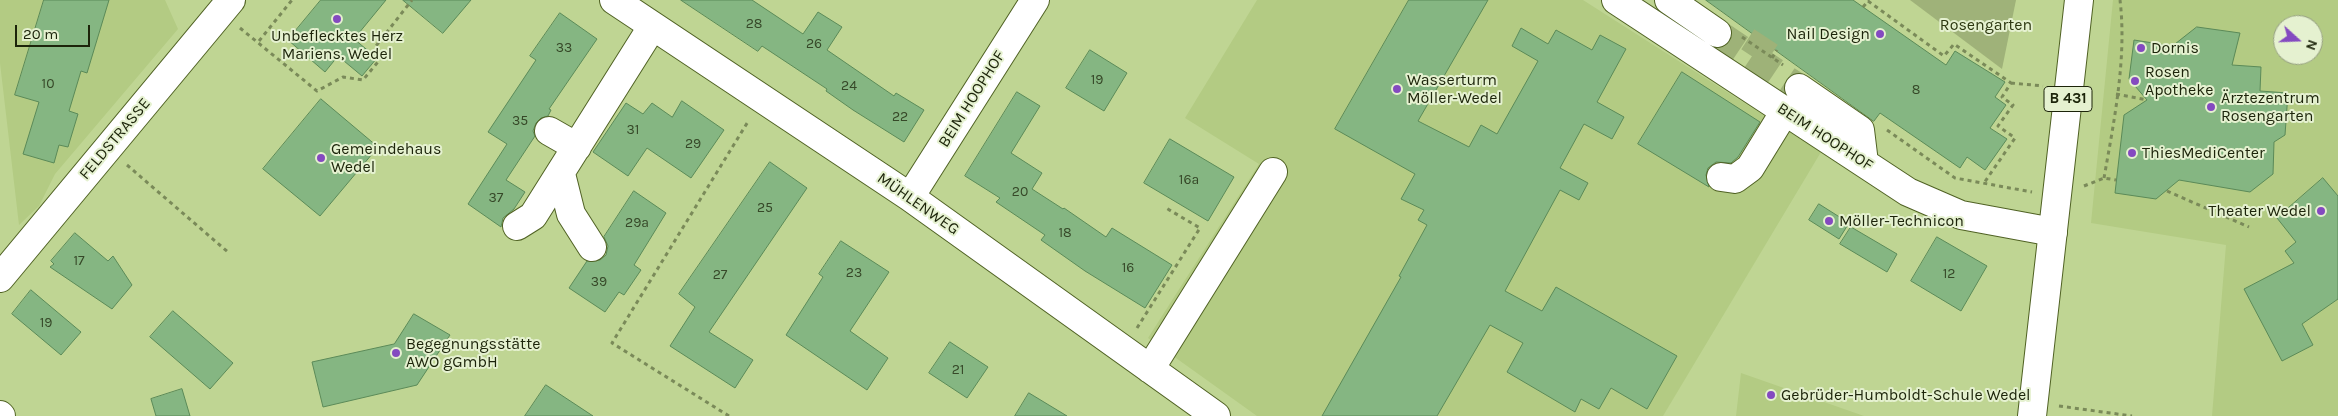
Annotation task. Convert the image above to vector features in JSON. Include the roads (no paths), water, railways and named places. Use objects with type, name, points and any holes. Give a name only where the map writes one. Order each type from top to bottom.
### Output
[{"type":"street","name":"MÜHLENWEG","points":[[614,0],[761,100],[910,197],[1216,416]]},
{"type":"street","name":"BEIM HOOPHOF","points":[[910,197],[1034,0]]},
{"type":"street","points":[[1669,0],[1729,35]]},
{"type":"street","name":"B 431","points":[[2033,410],[2079,0]]},
{"type":"street","name":"BEIM HOOPHOF","points":[[1622,2],[1908,192],[1961,215],[2053,232]]},
{"type":"street","name":"FELDSTRASSE","points":[[0,278],[107,148],[219,5]]},
{"type":"street","points":[[517,226],[533,216],[652,27]]},
{"type":"street","points":[[1799,88],[1860,130],[1864,163]]},
{"type":"street","points":[[1721,177],[1736,178],[1750,168],[1784,111]]},
{"type":"street","points":[[549,131],[577,147]]},
{"type":"street","points":[[1150,369],[1274,172]]},
{"type":"street","points":[[561,174],[571,214],[592,247]]},
{"type":"tunnel","points":[[1717,33],[1799,88]]},
{"type":"tunnel","points":[[1753,57],[1766,37]]},
{"type":"place","name":"Unbeflecktes Herz Mariens, Wedel","points":[[337,19]]},
{"type":"place","name":"Nail Design","points":[[1880,34]]},
{"type":"place","name":"Dornis","points":[[2141,48]]},
{"type":"place","name":"Rosen Apotheke","points":[[2135,81]]},
{"type":"place","name":"Wasserturm Möller-Wedel","points":[[1397,89]]},
{"type":"place","name":"Ärztezentrum Rosengarten","points":[[2211,107]]},
{"type":"place","name":"ThiesMediCenter","points":[[2132,153]]},
{"type":"place","name":"Gemeindehaus Wedel","points":[[321,158]]},
{"type":"place","name":"Theater Wedel","points":[[2321,211]]},
{"type":"place","name":"Möller-Technicon","points":[[1829,221]]},
{"type":"place","name":"Begegnungsstätte AWO gGmbH","points":[[396,353]]},
{"type":"place","name":"Gebrüder-Humboldt-Schule Wedel","points":[[1771,395]]},
{"type":"park label","name":"Rosengarten","points":[[1986,25]]}]
